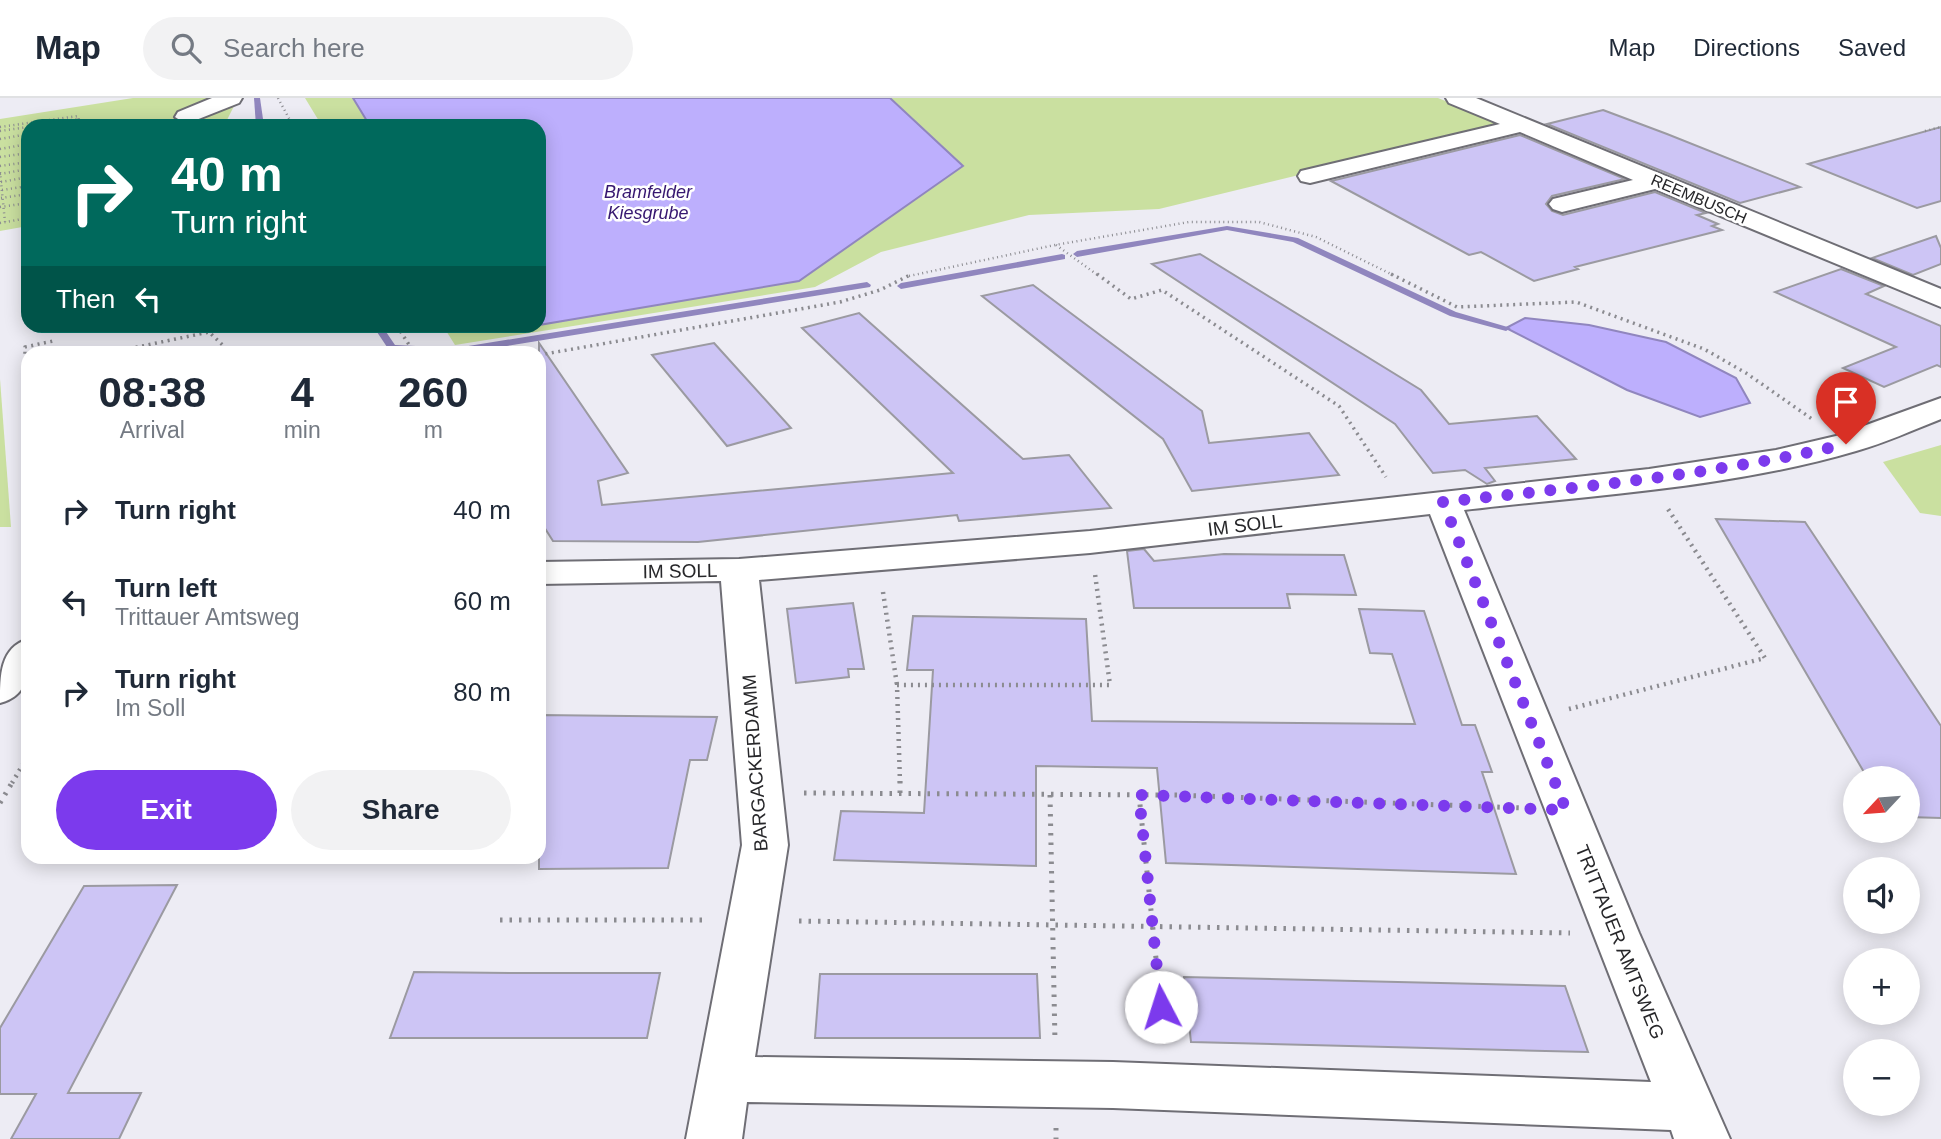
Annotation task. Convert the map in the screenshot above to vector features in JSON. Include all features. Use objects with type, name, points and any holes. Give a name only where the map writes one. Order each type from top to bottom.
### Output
[{"type":"street","points":[[180,116],[231,98]]},
{"type":"street","name":"REEMBUSCH","points":[[1457,98],[1941,299]]},
{"type":"street","points":[[1310,176],[1522,125]]},
{"type":"street","points":[[1562,204],[1657,181]]},
{"type":"street","name":"IM SOLL","points":[[546,573],[738,570],[1090,542],[1649,479],[1776,460],[1846,444],[1941,408]]},
{"type":"street","name":"TRITTAUER AMTSWEG","points":[[1056,1084],[1169,1087],[1695,1123],[1615,933],[1531,719],[1425,504]]},
{"type":"street","name":"BARGACKERDAMM","points":[[714,1139],[765,845],[738,570]]},
{"type":"street","points":[[0,653],[21,650]]},
{"type":"street","points":[[0,690],[21,659]]},
{"type":"street","points":[[725,1079],[1056,1084]]},
{"type":"path","points":[[278,98],[289,119]]},
{"type":"path","points":[[60,119],[78,116],[79,119]]},
{"type":"path","points":[[0,129],[21,126]]},
{"type":"path","points":[[0,129],[21,127]]},
{"type":"path","points":[[1924,131],[1941,127]]},
{"type":"path","points":[[0,139],[21,135]]},
{"type":"path","points":[[0,149],[21,146]]},
{"type":"path","points":[[0,157],[21,154]]},
{"type":"path","points":[[0,166],[21,163]]},
{"type":"path","points":[[21,170],[0,174],[2,222],[21,219]]},
{"type":"path","points":[[1,182],[21,178]]},
{"type":"path","points":[[1,188],[21,187]]},
{"type":"path","points":[[1,198],[21,195]]},
{"type":"path","points":[[2,207],[21,203]]},
{"type":"path","points":[[546,354],[840,302],[880,290],[917,272],[1055,245],[1189,222],[1259,222],[1316,237],[1457,307],[1576,302],[1637,323],[1715,355],[1756,380],[1846,444]]},
{"type":"path","points":[[1055,245],[1131,299],[1161,290],[1339,406],[1425,504]]},
{"type":"path","points":[[142,346],[204,333]]},
{"type":"path","points":[[210,333],[224,346]]},
{"type":"path","points":[[25,346],[53,341]]},
{"type":"path","points":[[1531,719],[1765,658],[1649,479]]},
{"type":"path","points":[[897,685],[1110,685],[1090,542]]},
{"type":"path","points":[[878,559],[897,685],[900,794]]},
{"type":"path","points":[[0,803],[21,768]]},
{"type":"path","points":[[759,793],[1139,795],[1566,810]]},
{"type":"path","points":[[1050,795],[1056,1139]]},
{"type":"path","points":[[1139,795],[1169,1087]]},
{"type":"path","points":[[500,920],[753,920],[1615,933]]},
{"type":"green space","points":[[133,98],[238,98],[228,119],[21,119],[21,227],[0,231],[0,119]]},
{"type":"green space","points":[[305,98],[1438,98],[1505,125],[1159,209],[1029,215],[881,252],[815,287],[546,330],[546,119],[318,119]]},
{"type":"green space","points":[[447,333],[529,333],[455,345]]},
{"type":"green space","points":[[0,379],[11,527],[0,527]]},
{"type":"green space","points":[[1941,445],[1941,516],[1920,513],[1883,462]]},
{"type":"water","name":"Bramfelder Kiesgrube","points":[[353,98],[890,98],[963,166],[799,281],[546,324],[546,119],[366,119]]},
{"type":"water","points":[[1525,318],[1589,325],[1666,342],[1736,378],[1750,403],[1700,417],[1627,390],[1506,328]]},
{"type":"building","points":[[1603,110],[1800,187],[1740,203],[1547,124]]},
{"type":"building","points":[[1941,127],[1941,201],[1917,208],[1808,164]]},
{"type":"building","points":[[1520,135],[1625,179],[1552,196],[1546,204],[1552,211],[1563,215],[1655,192],[1706,213],[1697,215],[1718,224],[1712,226],[1722,230],[1575,267],[1578,269],[1534,281],[1481,252],[1469,255],[1331,181]]},
{"type":"building","points":[[1936,236],[1941,248],[1941,264],[1913,275],[1872,258]]},
{"type":"building","points":[[1200,254],[1421,390],[1449,424],[1537,416],[1576,459],[1485,468],[1495,481],[1487,484],[1465,470],[1433,473],[1395,424],[1152,264]]},
{"type":"building","points":[[1841,269],[1884,286],[1866,294],[1941,326],[1941,367],[1937,365],[1884,387],[1843,368],[1896,347],[1775,292]]},
{"type":"building","points":[[1033,285],[1202,411],[1209,443],[1309,433],[1339,475],[1192,491],[1163,439],[982,296]]},
{"type":"building","points":[[859,313],[1023,459],[1069,455],[1111,508],[959,521],[957,515],[698,542],[553,541],[546,530],[546,353],[628,473],[598,481],[602,505],[953,473],[802,328]]},
{"type":"building","points":[[714,343],[791,428],[727,446],[652,355]]},
{"type":"building","points":[[1716,519],[1805,522],[1941,726],[1941,818],[1920,817],[1920,766],[1860,766]]},
{"type":"building","points":[[1144,549],[1154,561],[1224,554],[1344,555],[1356,595],[1287,594],[1290,608],[1134,608],[1127,551]]},
{"type":"building","points":[[853,603],[864,669],[848,669],[849,677],[796,683],[787,609]]},
{"type":"building","points":[[1359,609],[1424,611],[1462,725],[1475,725],[1492,772],[1482,772],[1516,874],[1166,863],[1157,768],[1036,766],[1036,866],[834,860],[841,811],[924,813],[933,670],[907,670],[913,616],[1086,619],[1092,721],[1415,724],[1392,654],[1370,653]]},
{"type":"building","points":[[546,715],[717,717],[707,760],[690,760],[668,868],[539,869],[539,864],[546,864]]},
{"type":"building","points":[[177,885],[68,1093],[141,1093],[119,1139],[11,1139],[36,1094],[0,1094],[0,1028],[84,886]]},
{"type":"building","points":[[414,972],[660,973],[647,1038],[390,1038]]},
{"type":"building","points":[[820,974],[1037,974],[1040,1038],[815,1038]]},
{"type":"building","points":[[1184,977],[1565,986],[1588,1052],[1191,1042]]},
{"type":"waterway","points":[[257,98],[259,119]]},
{"type":"waterway","points":[[1077,254],[1227,228],[1295,240],[1453,314],[1506,328]]},
{"type":"waterway","points":[[901,286],[1062,257]]},
{"type":"waterway","points":[[487,346],[867,285]]},
{"type":"waterway","points":[[382,333],[391,346]]},
{"type":"route","points":[[1161,1007],[1139,795],[1566,810],[1443,502],[1649,479],[1776,460],[1846,444]]}]
